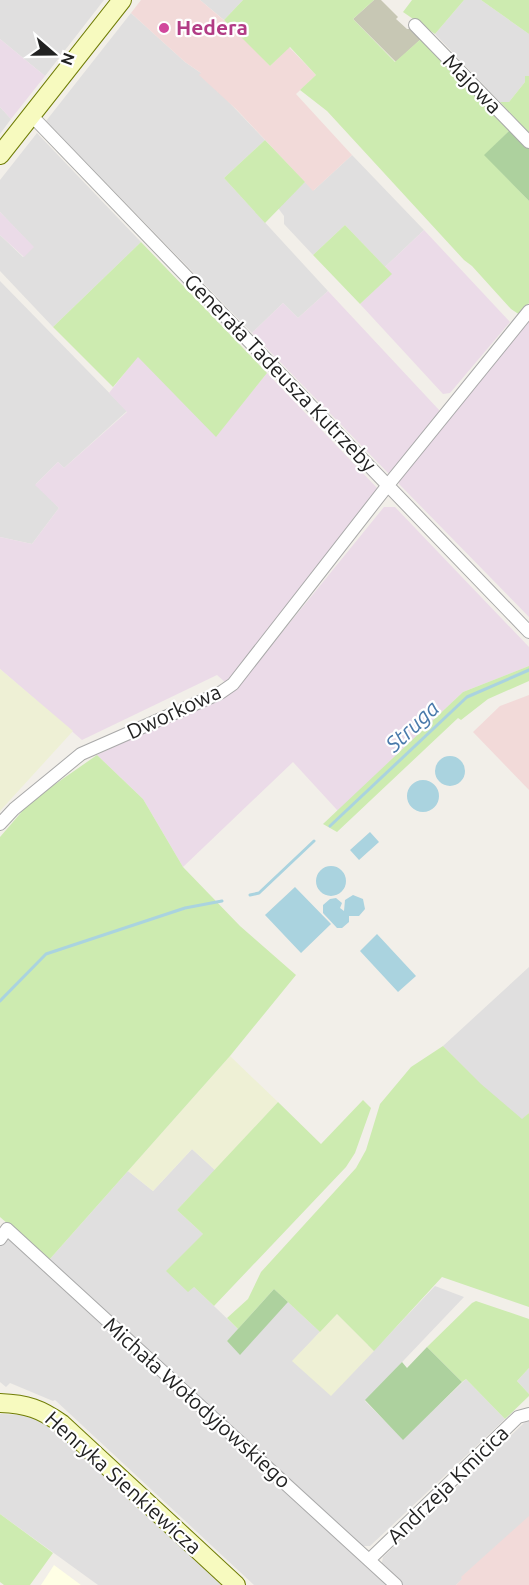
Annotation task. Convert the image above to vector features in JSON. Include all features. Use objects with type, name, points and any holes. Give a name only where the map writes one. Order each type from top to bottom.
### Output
[{"type":"street","points":[[0,155],[122,0]]},
{"type":"street","name":"Majowa","points":[[415,25],[529,142]]},
{"type":"street","name":"Generała Tadeusza Kutrzeby","points":[[31,115],[529,632]]},
{"type":"street","name":"Dworkowa","points":[[0,824],[14,809],[81,754],[220,693],[232,684],[388,485],[529,311]]},
{"type":"street","name":"Michała Wołodyjowskiego","points":[[0,1239],[7,1229],[396,1585]]},
{"type":"street","name":"Henryka Sienkiewicza","points":[[0,1403],[15,1403],[40,1409],[62,1424],[236,1585]]},
{"type":"street","name":"Andrzeja Kmicica","points":[[369,1560],[518,1417],[529,1414]]},
{"type":"shaded area","points":[[0,0],[104,0],[45,76],[0,39]]},
{"type":"shaded area","points":[[141,0],[200,0],[239,33],[270,66],[289,47],[316,75],[296,94],[352,155],[313,191],[237,110],[199,75],[201,73],[185,62],[131,13]]},
{"type":"shaded area","points":[[200,0],[243,0],[224,20]]},
{"type":"shaded area","points":[[374,0],[381,0],[398,17],[396,19],[422,38],[396,62],[353,19]]},
{"type":"shaded area","points":[[464,0],[481,0],[529,34],[529,76],[525,76],[525,82],[509,102],[500,102],[435,34]]},
{"type":"shaded area","points":[[131,13],[185,62],[201,73],[265,140],[224,178],[328,291],[298,318],[283,303],[252,333],[46,121]]},
{"type":"shaded area","points":[[0,39],[45,76],[11,119],[0,107]]},
{"type":"shaded area","points":[[0,107],[11,119],[0,134]]},
{"type":"shaded area","points":[[37,133],[141,242],[53,327],[0,271],[0,235],[23,257],[33,247],[0,212],[0,180]]},
{"type":"shaded area","points":[[352,155],[424,230],[385,267],[345,225],[313,255],[284,224],[284,216],[278,208],[305,182],[314,190]]},
{"type":"shaded area","points":[[0,212],[34,247],[24,257],[0,235]]},
{"type":"shaded area","points":[[424,230],[510,322],[450,393],[443,394],[360,304],[391,274],[385,267]]},
{"type":"shaded area","points":[[0,281],[127,411],[64,468],[58,462],[36,484],[59,508],[32,544],[0,537]]},
{"type":"shaded area","points":[[328,291],[440,411],[389,474],[252,333],[283,303],[298,318]]},
{"type":"shaded area","points":[[529,319],[529,617],[399,484],[399,476]]},
{"type":"shaded area","points":[[138,356],[216,436],[267,373],[379,490],[226,683],[217,675],[82,740],[0,669],[0,537],[32,544],[59,508],[35,485],[58,462],[64,468],[127,412],[109,393]]},
{"type":"shaded area","points":[[384,507],[395,507],[529,647],[529,666],[463,692],[338,811],[293,762],[183,867],[143,799],[97,755],[230,690],[248,674]]},
{"type":"shaded area","points":[[0,669],[73,731],[0,811]]},
{"type":"shaded area","points":[[529,695],[529,790],[473,732],[500,706]]},
{"type":"shaded area","points":[[529,967],[529,1113],[522,1120],[481,1085],[443,1046]]},
{"type":"shaded area","points":[[230,1056],[278,1102],[215,1170],[192,1149],[153,1191],[128,1171]]},
{"type":"shaded area","points":[[192,1149],[215,1170],[177,1210],[203,1234],[193,1286],[238,1329],[227,1341],[240,1354],[288,1302],[320,1332],[293,1361],[382,1342],[435,1286],[464,1297],[365,1401],[403,1439],[466,1379],[505,1419],[370,1546],[361,1546],[49,1260],[128,1171],[153,1191]]},
{"type":"shaded area","points":[[10,1237],[100,1319],[114,1335],[389,1585],[254,1585],[55,1400],[10,1383],[6,1387],[0,1382],[0,1243],[4,1238]]},
{"type":"shaded area","points":[[337,1314],[374,1351],[331,1396],[292,1361]]},
{"type":"shaded area","points":[[529,1368],[529,1394],[517,1381]]},
{"type":"shaded area","points":[[0,1414],[24,1415],[40,1421],[56,1432],[222,1585],[98,1585],[0,1514]]},
{"type":"shaded area","points":[[529,1421],[529,1517],[456,1585],[401,1585],[381,1567],[383,1557],[525,1422]]},
{"type":"shaded area","points":[[529,1516],[529,1585],[456,1585],[462,1579],[461,1577]]},
{"type":"shaded area","points":[[54,1565],[81,1585],[41,1585]]},
{"type":"green space","points":[[243,0],[374,0],[353,19],[395,62],[422,38],[511,129],[485,155],[529,201],[529,303],[520,315],[511,309],[464,260],[327,111],[300,90],[316,75],[290,47],[270,66],[224,20]]},
{"type":"green space","points":[[412,0],[464,0],[435,34],[403,12]]},
{"type":"green space","points":[[481,0],[529,0],[529,34]]},
{"type":"green space","points":[[525,76],[529,76],[529,133],[500,102],[509,102],[525,82]]},
{"type":"green space","points":[[511,129],[529,149],[529,201],[484,155]]},
{"type":"green space","points":[[265,140],[305,182],[265,223],[224,178]]},
{"type":"green space","points":[[345,225],[392,274],[360,304],[313,255]]},
{"type":"green space","points":[[141,242],[267,373],[216,437],[138,357],[113,387],[53,327]]},
{"type":"green space","points":[[529,666],[529,681],[488,699],[461,720],[458,718],[337,832],[323,824],[463,692]]},
{"type":"green space","points":[[97,755],[143,799],[183,867],[240,926],[296,975],[230,1056],[49,1260],[0,1217],[0,837],[31,801]]},
{"type":"green space","points":[[443,1046],[481,1084],[522,1119],[529,1113],[529,1307],[442,1277],[374,1351],[337,1314],[320,1332],[274,1289],[238,1329],[227,1318],[248,1299],[261,1272],[356,1168],[366,1150],[380,1104],[411,1067]]},
{"type":"green space","points":[[363,1100],[371,1108],[355,1153],[346,1167],[214,1306],[194,1287],[188,1292],[166,1271],[203,1234],[177,1210],[278,1102],[321,1144]]},
{"type":"green space","points":[[274,1289],[288,1302],[240,1355],[227,1341]]},
{"type":"green space","points":[[476,1301],[529,1319],[529,1368],[517,1381],[529,1396],[505,1419],[466,1379],[462,1382],[427,1347]]},
{"type":"green space","points":[[427,1347],[462,1382],[403,1440],[365,1400],[402,1362],[407,1368]]},
{"type":"green space","points":[[0,1514],[53,1553],[30,1585],[4,1585],[0,1582]]},
{"type":"water","points":[[450,756],[461,760],[465,771],[461,782],[450,786],[439,782],[435,771],[439,760]]},
{"type":"water","points":[[423,780],[434,785],[439,796],[434,807],[423,812],[412,807],[407,796],[412,785]]},
{"type":"water","points":[[370,832],[379,842],[359,860],[350,850]]},
{"type":"water","points":[[331,866],[342,870],[346,881],[342,892],[331,896],[320,892],[316,881],[320,870]]},
{"type":"water","points":[[295,887],[331,924],[301,953],[265,915]]},
{"type":"water","points":[[353,895],[363,899],[365,909],[359,916],[349,916],[349,922],[342,928],[337,928],[323,913],[323,905],[330,899],[336,898],[342,903],[340,908],[344,911],[345,900]]},
{"type":"water","points":[[377,934],[416,976],[398,992],[360,951]]},
{"type":"waterway","name":"Struga","points":[[330,826],[467,697],[529,670]]},
{"type":"waterway","name":"Struga","points":[[250,895],[259,893],[314,841]]},
{"type":"waterway","name":"Struga","points":[[0,1001],[46,954],[185,908],[222,901]]},
{"type":"place","name":"Hedera","points":[[164,28]]}]
